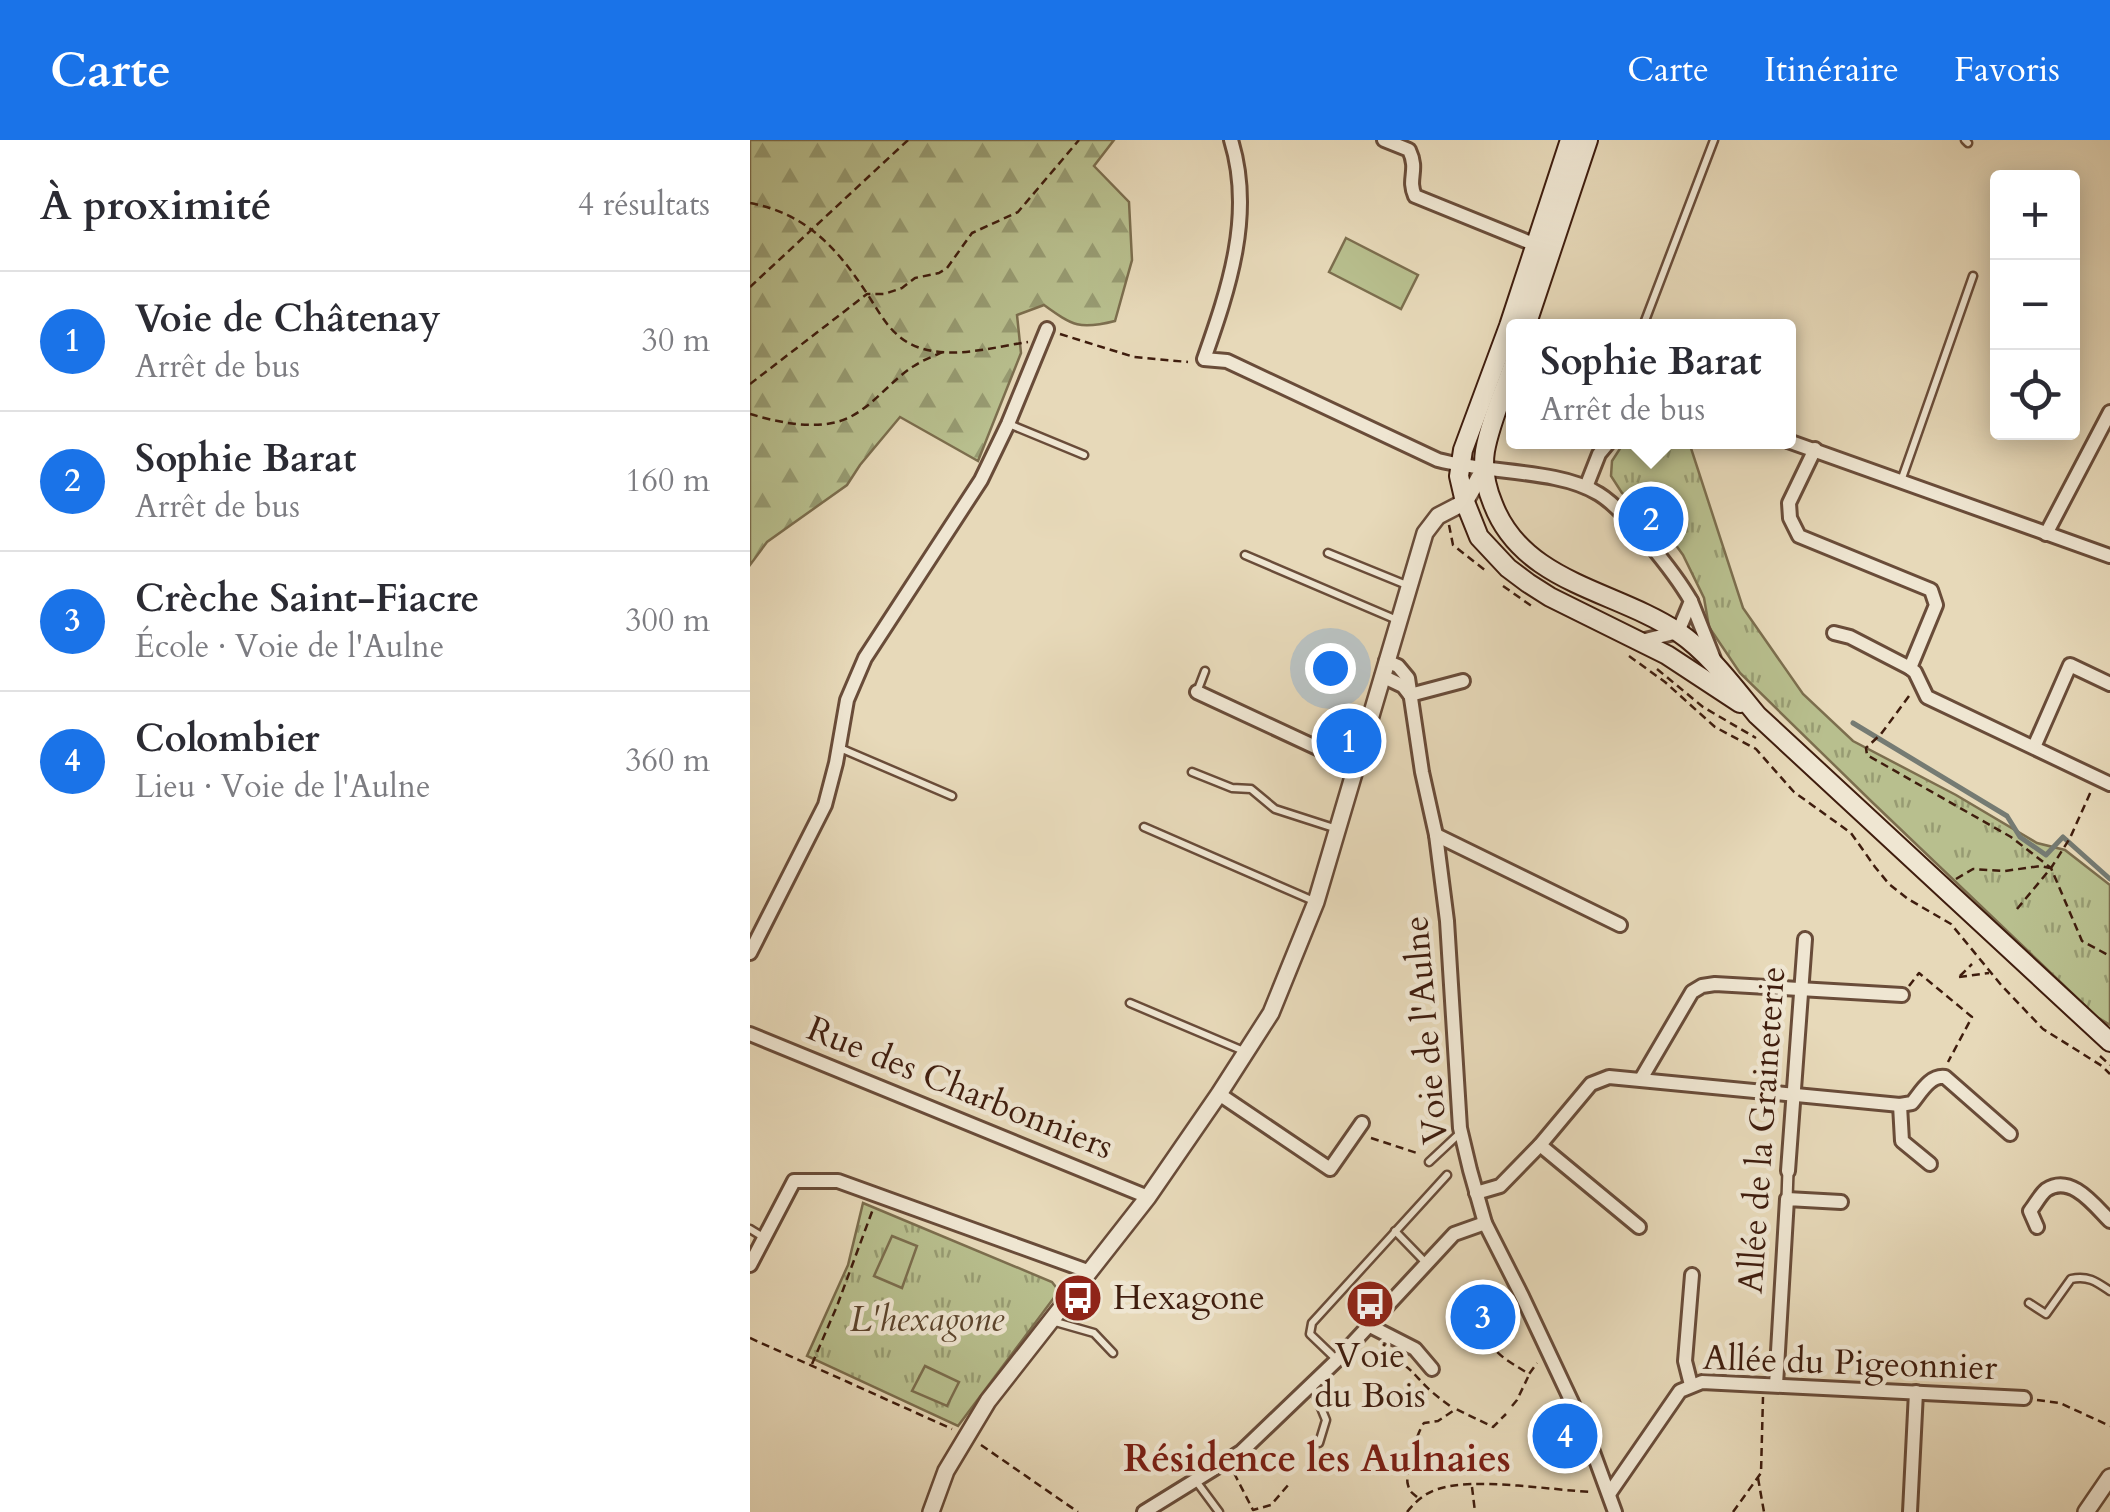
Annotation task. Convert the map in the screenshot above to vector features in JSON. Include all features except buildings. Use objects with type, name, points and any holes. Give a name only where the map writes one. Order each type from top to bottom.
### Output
[{"type":"main road","points":[[1510,319],[1570,140]]},
{"type":"main road","points":[[1528,319],[1588,140]]},
{"type":"main road","points":[[1506,330],[1460,466],[1461,488],[1479,537],[1508,568],[1550,596],[1668,655],[1757,715]]},
{"type":"main road","points":[[1506,387],[1486,448],[1484,468],[1496,513],[1515,541],[1556,574],[1678,632],[1717,666],[1757,715],[2104,1048]]},
{"type":"street","points":[[1231,140],[1240,175],[1240,220],[1234,263],[1204,359],[1227,361],[1438,460],[1556,478],[1601,495],[1627,518],[1682,586],[1717,666]]},
{"type":"street","points":[[1384,140],[1409,150],[1415,162],[1411,187],[1416,196],[1536,246]]},
{"type":"street","points":[[750,953],[825,804],[847,700],[864,658],[981,480],[1047,329]]},
{"type":"street","points":[[2046,534],[2110,412]]},
{"type":"street","points":[[1796,444],[2110,556]]},
{"type":"street","points":[[1586,487],[1603,449]]},
{"type":"street","points":[[1815,450],[1789,503],[1790,518],[1799,536],[1931,590],[1936,605],[1910,668]]},
{"type":"street","points":[[931,1512],[946,1471],[966,1436],[1007,1376],[1148,1197],[1271,1013],[1316,902],[1420,549],[1432,522],[1465,502],[1484,468]]},
{"type":"street","points":[[1641,641],[1678,632],[1691,600]]},
{"type":"street","points":[[1834,633],[1850,637],[1910,668],[1927,697],[2104,781]]},
{"type":"street","points":[[2034,747],[2070,665],[2110,684]]},
{"type":"street","name":"Voie de l'Aulne","points":[[1384,668],[1398,666],[1408,678],[1436,835],[1447,921],[1461,1132],[1476,1194],[1485,1222],[1585,1430],[1615,1512]]},
{"type":"street","points":[[1410,695],[1462,681]]},
{"type":"street","points":[[1197,692],[1356,766]]},
{"type":"street","points":[[1436,835],[1620,925]]},
{"type":"street","name":"Allée de la Graineterie","points":[[1770,1384],[1805,939]]},
{"type":"street","points":[[1640,1079],[1692,992],[1702,986],[1902,996]]},
{"type":"street","name":"Rue des Charbonniers","points":[[750,1034],[1148,1197]]},
{"type":"street","points":[[1476,1194],[1500,1186],[1591,1084],[1608,1078],[1900,1104],[1912,1103],[1940,1076],[2010,1134]]},
{"type":"street","points":[[1219,1094],[1330,1169],[1358,1128]]},
{"type":"street","points":[[1900,1104],[1902,1142],[1930,1164]]},
{"type":"street","points":[[1540,1145],[1638,1226]]},
{"type":"street","points":[[750,1266],[794,1181],[838,1181],[1090,1272]]},
{"type":"street","points":[[2037,1227],[2030,1211],[2047,1190],[2062,1186],[2076,1188],[2110,1221]]},
{"type":"street","points":[[1787,1200],[1841,1202]]},
{"type":"street","points":[[1144,1512],[1241,1452],[1337,1360],[1454,1234],[1485,1222]]},
{"type":"street","points":[[1690,1385],[1685,1361],[1692,1276]]},
{"type":"street","points":[[1370,1326],[1415,1349],[1432,1368]]},
{"type":"street","name":"Allée du Pigeonnier","points":[[1609,1494],[1680,1391],[1702,1382],[2024,1398]]},
{"type":"street","points":[[1910,1512],[1916,1392]]},
{"type":"street","points":[[2086,1512],[2110,1476]]},
{"type":"lane","points":[[1646,319],[1714,140]]},
{"type":"lane","points":[[1901,481],[1973,276]]},
{"type":"lane","points":[[1008,424],[1084,456]]},
{"type":"lane","points":[[1328,552],[1408,586]]},
{"type":"lane","points":[[1245,555],[1398,621]]},
{"type":"lane","points":[[1197,692],[1204,671]]},
{"type":"lane","points":[[838,748],[952,796]]},
{"type":"lane","points":[[1192,772],[1232,788],[1251,789],[1276,809],[1338,830]]},
{"type":"lane","points":[[1144,827],[1316,902]]},
{"type":"lane","points":[[1130,1004],[1247,1052]]},
{"type":"lane","points":[[1430,1162],[1461,1132]]},
{"type":"lane","points":[[1337,1360],[1310,1334],[1312,1323],[1447,1174]]},
{"type":"lane","points":[[750,1229],[763,1237]]},
{"type":"lane","points":[[1395,1230],[1426,1264]]},
{"type":"lane","points":[[2029,1303],[2046,1314],[2072,1279],[2081,1276],[2110,1292]]},
{"type":"lane","points":[[1051,1321],[1094,1333],[1113,1353]]},
{"type":"lane","points":[[1312,1385],[1326,1420],[1320,1442]]},
{"type":"lane","points":[[1195,1480],[1220,1512]]},
{"type":"path","points":[[750,287],[908,140]]},
{"type":"path","points":[[750,384],[867,294],[884,294],[947,268],[972,234],[1018,212],[1080,140]]},
{"type":"path","points":[[750,203],[782,211],[813,229],[831,246],[892,332],[920,348],[978,351],[1030,342],[1047,329],[1134,358],[1183,362],[1204,359]]},
{"type":"path","points":[[750,414],[773,421],[839,422],[862,410],[913,366],[944,351]]},
{"type":"path","points":[[1756,738],[1704,707],[1649,664],[1640,664],[1716,727],[1756,749],[1794,792],[1852,833],[1889,884],[1951,924],[2042,1028],[2110,1074]]},
{"type":"path","points":[[1920,683],[1866,748],[1866,755],[2011,837],[2051,868],[2082,942],[2110,956]]},
{"type":"path","points":[[2017,910],[2051,868],[2104,781]]},
{"type":"path","points":[[1952,882],[1973,869],[2051,868]]},
{"type":"path","points":[[1952,918],[1966,931]]},
{"type":"path","points":[[1972,964],[1959,977],[1990,972]]},
{"type":"path","points":[[1902,996],[1919,973],[1972,1017],[1940,1076]]},
{"type":"path","points":[[2104,1048],[2110,1065]]},
{"type":"path","points":[[1358,1128],[1401,1150],[1421,1154]]},
{"type":"path","points":[[811,1366],[876,1195]]},
{"type":"path","points":[[1522,1296],[1500,1321],[1482,1332],[1501,1358],[1529,1374]]},
{"type":"path","points":[[750,1338],[966,1436],[1078,1512]]},
{"type":"path","points":[[1512,1406],[1529,1374],[1550,1354]]},
{"type":"path","points":[[1368,1366],[1382,1360],[1408,1366],[1430,1391],[1456,1410],[1493,1427],[1506,1414]]},
{"type":"path","points":[[1733,1512],[1761,1473],[1770,1384]]},
{"type":"path","points":[[2024,1398],[2060,1403],[2110,1426]]},
{"type":"path","points":[[1419,1498],[1409,1490],[1406,1479],[1416,1433],[1424,1423],[1438,1422],[1456,1410]]},
{"type":"path","points":[[1230,1467],[1254,1511],[1271,1505],[1289,1484]]},
{"type":"path","points":[[1758,1477],[1764,1512]]},
{"type":"path","points":[[1472,1485],[1475,1512]]},
{"type":"path","points":[[1406,1512],[1419,1498],[1440,1488],[1472,1485],[1609,1494]]},
{"type":"green space","points":[[750,140],[1114,140],[1094,166],[1129,202],[1132,260],[1115,321],[1077,324],[1044,305],[1017,315],[1021,353],[978,461],[900,417],[847,485],[767,542],[750,565]]},
{"type":"green space","points":[[1346,238],[1418,275],[1401,309],[1329,272]]},
{"type":"green space","points":[[1620,449],[1691,449],[1743,608],[1803,694],[1853,741],[2037,843],[2065,850],[2110,885],[2110,1025],[2097,1017],[1740,673],[1709,627],[1704,598],[1683,555],[1665,530],[1636,501],[1622,493],[1611,476],[1612,461]]},
{"type":"green space","name":"L'hexagone","points":[[863,1203],[1052,1282],[1059,1291],[958,1426],[807,1356],[848,1265]]},
{"type":"green space","points":[[892,1236],[917,1246],[902,1288],[874,1276]]},
{"type":"green space","points":[[925,1366],[959,1382],[947,1406],[912,1391]]},
{"type":"waterway","points":[[1853,723],[2007,816],[2020,837],[2046,855],[2063,837],[2110,879]]},
{"type":"place","name":"Sophie Barat","points":[[1651,519]]},
{"type":"place","name":"Voie de Châtenay","points":[[1349,741]]},
{"type":"place","name":"Hexagone","points":[[1078,1298]]},
{"type":"place","name":"Voie du Bois","points":[[1370,1304]]},
{"type":"place","name":"Crèche Saint-Fiacre","points":[[1483,1317]]},
{"type":"place","name":"Colombier","points":[[1565,1436]]},
{"type":"district","name":"Résidence les Aulnaies","points":[[1317,1459]]}]
